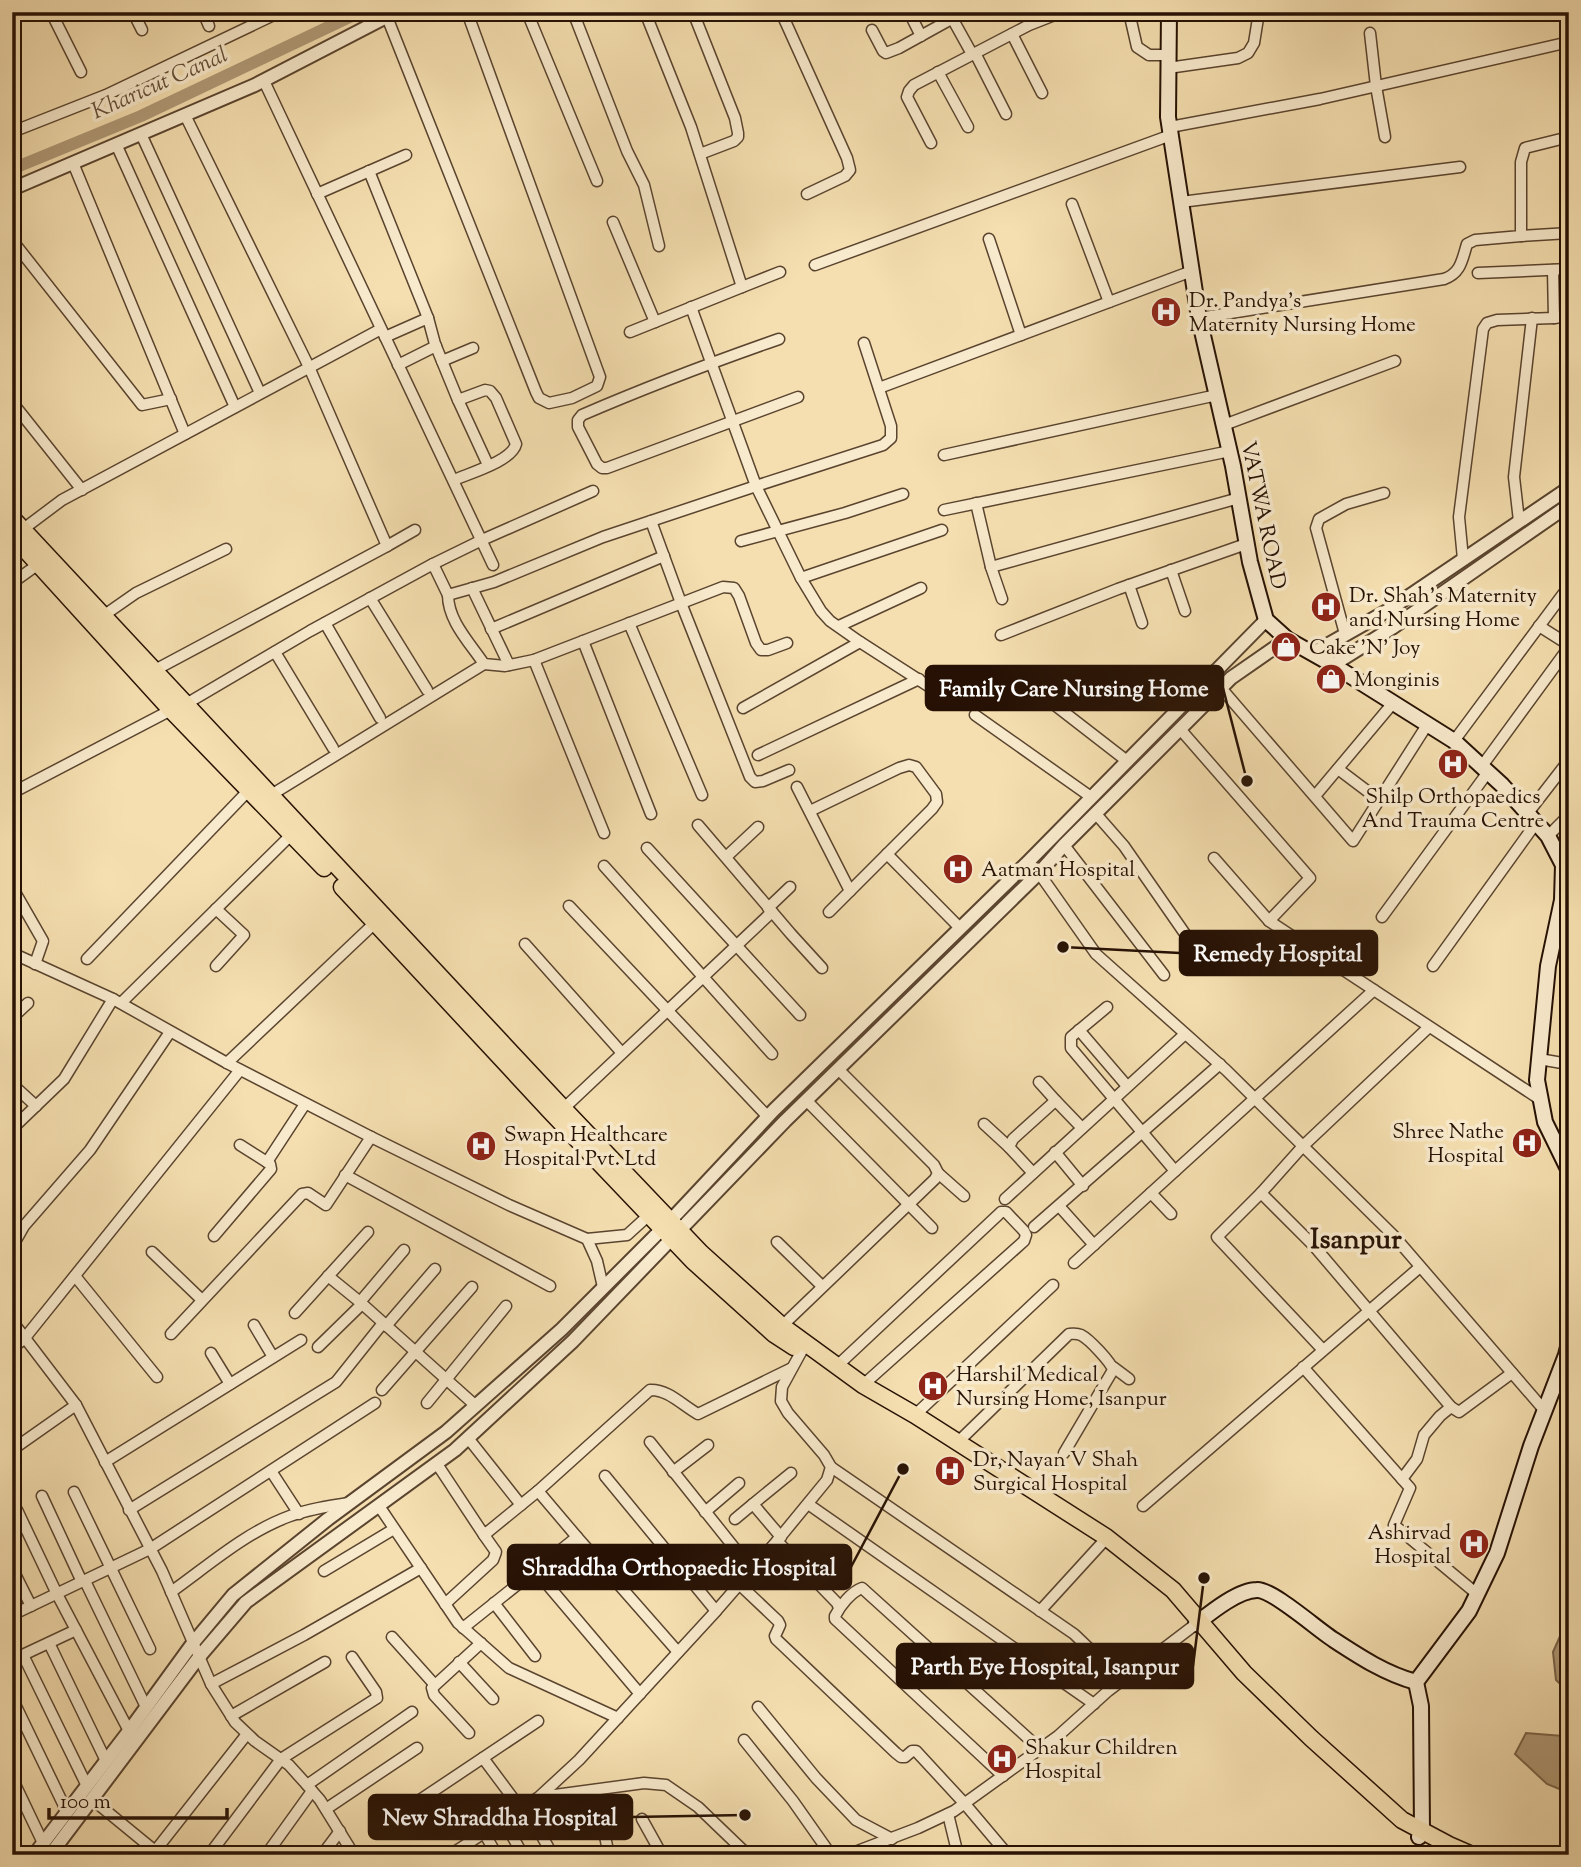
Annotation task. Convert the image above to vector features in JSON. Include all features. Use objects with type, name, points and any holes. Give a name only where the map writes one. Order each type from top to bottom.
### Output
[{"type":"main road","name":"VATWA ROAD","points":[[1168,12],[1170,131],[1199,318],[1230,451],[1246,544],[1266,620],[1287,639],[1454,741],[1532,818],[1548,836],[1566,864],[1562,900],[1548,966],[1537,1080],[1545,1122],[1569,1171]]},
{"type":"main road","points":[[16,528],[171,710],[379,919]]},
{"type":"main road","points":[[43,561],[103,616],[271,794],[379,919],[671,1230],[693,1261],[774,1334],[837,1366],[1106,1537],[1173,1590],[1198,1623]]},
{"type":"main road","points":[[559,1112],[649,1215],[701,1253],[804,1347],[1103,1542],[1169,1594],[1311,1738],[1402,1820],[1451,1855]]},
{"type":"main road","points":[[1421,1834],[1421,1706],[1416,1682],[1469,1611],[1497,1553],[1531,1446],[1569,1343]]},
{"type":"main road","points":[[1198,1623],[1231,1600],[1248,1591],[1259,1589],[1371,1663],[1397,1677],[1416,1682]]},
{"type":"main road","points":[[1421,1834],[1472,1855]]},
{"type":"street","points":[[51,12],[81,72]]},
{"type":"street","points":[[134,12],[142,30]]},
{"type":"street","points":[[203,12],[209,26]]},
{"type":"street","points":[[12,132],[106,95],[280,12]]},
{"type":"street","points":[[12,189],[264,81],[392,15],[536,392],[549,403],[572,398],[597,386],[600,377],[467,12]]},
{"type":"street","points":[[527,12],[597,181]]},
{"type":"street","points":[[573,12],[644,185],[659,246]]},
{"type":"street","points":[[645,12],[700,153],[742,286]]},
{"type":"street","points":[[693,12],[738,132],[734,141],[700,153]]},
{"type":"street","points":[[781,12],[850,170],[845,176],[807,194]]},
{"type":"street","points":[[909,12],[921,36]]},
{"type":"street","points":[[931,143],[907,97],[914,85],[1045,15],[1062,12]]},
{"type":"street","points":[[1129,12],[1137,47],[1168,62],[1238,58],[1248,53],[1254,43],[1259,12]]},
{"type":"street","points":[[872,30],[886,53],[957,15],[1006,114]]},
{"type":"street","points":[[1370,33],[1385,137]]},
{"type":"street","points":[[1012,34],[1042,93]]},
{"type":"street","points":[[815,265],[1170,131],[1569,42]]},
{"type":"street","points":[[938,72],[968,127]]},
{"type":"street","points":[[264,81],[494,565]]},
{"type":"street","points":[[185,115],[309,367],[387,546]]},
{"type":"street","points":[[141,134],[260,394]]},
{"type":"street","points":[[1521,236],[1521,162],[1525,148],[1569,137]]},
{"type":"street","points":[[116,145],[235,407]]},
{"type":"street","points":[[317,194],[406,155]]},
{"type":"street","points":[[73,163],[185,434]]},
{"type":"street","points":[[1181,202],[1460,167]]},
{"type":"street","points":[[369,171],[428,318],[442,361],[488,465]]},
{"type":"street","points":[[1072,204],[1109,302]]},
{"type":"street","points":[[613,222],[655,322]]},
{"type":"street","points":[[1199,318],[1444,279],[1454,275],[1467,244],[1475,240],[1569,233]]},
{"type":"street","points":[[989,239],[1021,335]]},
{"type":"street","points":[[12,240],[142,405],[171,399]]},
{"type":"street","points":[[1478,273],[1569,269]]},
{"type":"street","points":[[1553,270],[1563,317],[1569,327]]},
{"type":"street","points":[[879,388],[1192,271]]},
{"type":"street","points":[[630,332],[780,272]]},
{"type":"street","points":[[691,307],[756,486],[801,579],[821,611],[830,621],[860,642],[933,689]]},
{"type":"street","points":[[1463,559],[1459,517],[1483,330],[1487,323],[1497,320],[1563,317]]},
{"type":"street","points":[[16,528],[82,489],[309,367],[383,333],[428,318]]},
{"type":"street","points":[[1519,521],[1514,477],[1532,318]]},
{"type":"street","points":[[779,340],[711,363],[582,415],[578,420],[579,427],[597,464],[602,468],[798,397]]},
{"type":"street","points":[[448,595],[494,582],[603,537],[883,445],[891,438],[891,426],[864,343]]},
{"type":"street","points":[[398,365],[436,346]]},
{"type":"street","points":[[442,361],[472,348]]},
{"type":"street","points":[[1224,425],[1395,361]]},
{"type":"street","points":[[454,481],[506,457],[516,444],[496,398],[490,391],[485,390],[458,400]]},
{"type":"street","points":[[943,455],[1217,395]]},
{"type":"street","points":[[12,402],[82,489]]},
{"type":"street","points":[[944,510],[1230,451]]},
{"type":"street","points":[[1313,653],[1387,611],[1569,488]]},
{"type":"street","points":[[12,793],[186,704],[433,564],[593,491]]},
{"type":"street","points":[[1345,634],[1317,528],[1319,519],[1346,504],[1384,493]]},
{"type":"street","points":[[741,541],[903,494]]},
{"type":"street","points":[[991,567],[1239,498]]},
{"type":"street","points":[[976,503],[991,567],[1002,599]]},
{"type":"street","points":[[1333,665],[1392,628],[1569,505]]},
{"type":"street","points":[[651,521],[750,777],[755,782],[763,781],[789,769]]},
{"type":"street","points":[[155,670],[415,530]]},
{"type":"street","points":[[801,579],[942,530]]},
{"type":"street","points":[[1001,635],[1129,585],[1246,544]]},
{"type":"street","points":[[103,616],[136,593],[226,549]]},
{"type":"street","points":[[492,629],[664,556]]},
{"type":"street","points":[[12,583],[43,561]]},
{"type":"street","points":[[433,564],[448,595],[452,617],[484,664]]},
{"type":"street","points":[[1171,570],[1185,611]]},
{"type":"street","points":[[1129,585],[1142,623]]},
{"type":"street","points":[[1454,741],[1569,586]]},
{"type":"street","points":[[271,794],[484,664],[509,666],[534,660],[723,587],[734,588],[739,596],[761,650],[787,643]]},
{"type":"street","points":[[472,588],[509,666]]},
{"type":"street","points":[[839,626],[920,588]]},
{"type":"street","points":[[370,598],[427,690]]},
{"type":"street","points":[[34,1855],[46,1849],[93,1800],[199,1657],[246,1602],[437,1464],[573,1341],[768,1117],[1028,862],[1266,620]]},
{"type":"street","points":[[325,623],[380,718]]},
{"type":"street","points":[[629,623],[702,794]]},
{"type":"street","points":[[1381,917],[1569,646],[1539,626]]},
{"type":"street","points":[[46,1849],[67,1812],[193,1643],[233,1595],[446,1432],[562,1329],[603,1287],[671,1230],[838,1069],[1039,873],[1231,678],[1287,639]]},
{"type":"street","points":[[583,641],[652,814]]},
{"type":"street","points":[[743,708],[860,642]]},
{"type":"street","points":[[275,652],[333,748]]},
{"type":"street","points":[[534,660],[604,832]]},
{"type":"street","points":[[1016,675],[1127,761]]},
{"type":"street","points":[[758,755],[919,679]]},
{"type":"street","points":[[1221,688],[1353,841],[1427,724]]},
{"type":"street","points":[[1315,796],[1393,704]]},
{"type":"street","points":[[975,715],[1091,797]]},
{"type":"street","points":[[1180,729],[1310,878],[1269,921]]},
{"type":"street","points":[[1433,966],[1569,760]]},
{"type":"street","points":[[810,811],[909,765],[916,767],[936,794],[937,802],[932,809],[829,912]]},
{"type":"street","points":[[1338,769],[1379,800]]},
{"type":"street","points":[[797,787],[850,891]]},
{"type":"street","points":[[87,959],[249,790]]},
{"type":"street","points":[[1096,814],[1124,846],[1190,941]]},
{"type":"street","points":[[1548,836],[1569,815]]},
{"type":"street","points":[[698,825],[822,968]]},
{"type":"street","points":[[726,857],[758,827]]},
{"type":"street","points":[[12,1129],[64,1079],[117,1001],[292,834]]},
{"type":"street","points":[[1064,845],[1164,975]]},
{"type":"street","points":[[647,848],[800,1015]]},
{"type":"street","points":[[887,854],[960,928]]},
{"type":"street","points":[[1214,858],[1269,921],[1541,1100]]},
{"type":"street","points":[[1028,862],[1039,873],[1096,954],[1220,1065],[1394,1236],[1545,1411]]},
{"type":"street","points":[[604,866],[772,1054]]},
{"type":"street","points":[[12,887],[43,942],[36,964]]},
{"type":"street","points":[[559,1112],[736,946],[790,887]]},
{"type":"street","points":[[569,906],[768,1117]]},
{"type":"street","points":[[216,909],[243,935],[216,966]]},
{"type":"street","points":[[227,1063],[379,919]]},
{"type":"street","points":[[524,944],[622,1053]]},
{"type":"street","points":[[12,953],[117,1001],[240,1070],[371,1137],[509,1205],[587,1239],[627,1235],[649,1215]]},
{"type":"street","points":[[1074,1263],[1374,990]]},
{"type":"street","points":[[12,1018],[28,1003]]},
{"type":"street","points":[[1107,1007],[1071,1037],[1071,1048],[1175,1171]]},
{"type":"street","points":[[1323,1350],[1217,1237],[1303,1146],[1429,1027]]},
{"type":"street","points":[[1079,1030],[1127,1086]]},
{"type":"street","points":[[12,1247],[24,1226],[90,1150],[170,1032]]},
{"type":"street","points":[[1005,1199],[1185,1034]]},
{"type":"street","points":[[1539,1059],[1569,1062]]},
{"type":"street","points":[[1034,1227],[1220,1065]]},
{"type":"street","points":[[838,1069],[938,1173],[964,1196]]},
{"type":"street","points":[[12,1348],[24,1339],[240,1070]]},
{"type":"street","points":[[1039,1082],[1082,1128]]},
{"type":"street","points":[[12,1084],[36,1106]]},
{"type":"street","points":[[806,1100],[932,1228]]},
{"type":"street","points":[[1009,1147],[1013,1139],[1056,1101]]},
{"type":"street","points":[[267,1162],[305,1104]]},
{"type":"street","points":[[985,1124],[1033,1173]]},
{"type":"street","points":[[171,1334],[302,1194],[308,1193],[326,1205],[371,1137]]},
{"type":"street","points":[[214,1236],[271,1169],[270,1164],[240,1145]]},
{"type":"street","points":[[1055,1152],[1083,1186]]},
{"type":"street","points":[[782,1326],[935,1179],[938,1173]]},
{"type":"street","points":[[345,1175],[550,1286]]},
{"type":"street","points":[[1151,1193],[1171,1214]]},
{"type":"street","points":[[1261,1193],[1314,1246],[1451,1407],[1459,1412],[1511,1373]]},
{"type":"street","points":[[1059,1206],[1094,1244]]},
{"type":"street","points":[[837,1366],[1001,1212],[1006,1212],[1024,1231],[1024,1241],[863,1385]]},
{"type":"street","points":[[295,1312],[368,1232]]},
{"type":"street","points":[[587,1239],[597,1261],[603,1287]]},
{"type":"street","points":[[777,1242],[822,1286]]},
{"type":"street","points":[[318,1347],[361,1303],[404,1250]]},
{"type":"street","points":[[152,1252],[202,1300]]},
{"type":"street","points":[[1143,1506],[1420,1267]]},
{"type":"street","points":[[130,1510],[336,1382],[384,1324],[435,1269]]},
{"type":"street","points":[[75,1276],[157,1377]]},
{"type":"street","points":[[328,1276],[476,1406]]},
{"type":"street","points":[[915,1415],[1053,1285]]},
{"type":"street","points":[[382,1390],[472,1287]]},
{"type":"street","points":[[427,1403],[506,1306]]},
{"type":"street","points":[[12,1321],[76,1405],[171,1592],[211,1684],[231,1716],[247,1734],[289,1765],[326,1809],[354,1855]]},
{"type":"street","points":[[254,1325],[273,1357]]},
{"type":"street","points":[[958,1442],[1069,1334],[1082,1335],[1113,1367],[1129,1379]]},
{"type":"street","points":[[105,1462],[301,1340]]},
{"type":"street","points":[[804,1347],[782,1387],[781,1401],[831,1467],[1074,1634],[1122,1680]]},
{"type":"street","points":[[211,1353],[230,1384]]},
{"type":"street","points":[[1064,1453],[1113,1367]]},
{"type":"street","points":[[1303,1367],[1410,1488],[1394,1525],[1477,1594]]},
{"type":"street","points":[[484,1535],[538,1492],[650,1390],[657,1389],[698,1413],[792,1368]]},
{"type":"street","points":[[12,1615],[150,1549],[374,1403]]},
{"type":"street","points":[[12,1450],[76,1405]]},
{"type":"street","points":[[1402,1479],[1417,1459],[1424,1435],[1451,1407]]},
{"type":"street","points":[[468,1438],[521,1505]]},
{"type":"street","points":[[650,1442],[752,1570]]},
{"type":"street","points":[[673,1472],[708,1445]]},
{"type":"street","points":[[437,1464],[496,1552],[493,1560],[445,1604]]},
{"type":"street","points":[[450,1855],[466,1851],[484,1833],[539,1797],[579,1760],[779,1539],[827,1480],[831,1467]]},
{"type":"street","points":[[271,1471],[299,1514]]},
{"type":"street","points":[[735,1519],[791,1474]]},
{"type":"street","points":[[605,1476],[716,1611]]},
{"type":"street","points":[[705,1512],[739,1483]]},
{"type":"street","points":[[74,1492],[150,1649]]},
{"type":"street","points":[[538,1492],[678,1652]]},
{"type":"street","points":[[43,1496],[146,1707]]},
{"type":"street","points":[[171,1592],[264,1527],[320,1508],[350,1503]]},
{"type":"street","points":[[753,1504],[779,1539],[839,1608]]},
{"type":"street","points":[[808,1504],[1094,1704]]},
{"type":"street","points":[[379,1506],[463,1628],[509,1668],[618,1718]]},
{"type":"street","points":[[17,1510],[57,1594],[129,1731]]},
{"type":"street","points":[[324,1571],[394,1529]]},
{"type":"street","points":[[463,1628],[577,1538]]},
{"type":"street","points":[[1041,1611],[1103,1542]]},
{"type":"street","points":[[12,1568],[31,1606]]},
{"type":"street","points":[[211,1684],[421,1568]]},
{"type":"street","points":[[535,1570],[640,1694]]},
{"type":"street","points":[[739,1584],[778,1621],[780,1625],[776,1639],[896,1753],[905,1757],[916,1751],[1008,1855]]},
{"type":"street","points":[[1003,1776],[837,1621],[835,1616],[839,1608],[858,1589],[862,1588],[1040,1749]]},
{"type":"street","points":[[494,1603],[535,1657]]},
{"type":"street","points":[[847,1855],[892,1839],[965,1804],[1058,1736],[1122,1680],[1198,1623]]},
{"type":"street","points":[[12,1660],[76,1630]]},
{"type":"street","points":[[392,1637],[435,1684]]},
{"type":"street","points":[[49,1643],[106,1761]]},
{"type":"street","points":[[469,1733],[434,1695],[432,1688],[481,1643]]},
{"type":"street","points":[[23,1655],[87,1786]]},
{"type":"street","points":[[209,1855],[281,1759],[377,1698],[376,1692],[352,1657]]},
{"type":"street","points":[[231,1716],[325,1662]]},
{"type":"street","points":[[459,1662],[493,1699]]},
{"type":"street","points":[[12,1698],[67,1812]]},
{"type":"street","points":[[758,1707],[816,1778],[856,1820],[892,1839]]},
{"type":"street","points":[[266,1855],[309,1788],[412,1712]]},
{"type":"street","points":[[399,1814],[538,1721]]},
{"type":"street","points":[[93,1800],[155,1853],[247,1734]]},
{"type":"street","points":[[744,1740],[793,1801],[831,1855]]},
{"type":"street","points":[[326,1809],[417,1748]]},
{"type":"street","points":[[483,1758],[523,1808],[552,1854]]},
{"type":"street","points":[[12,1778],[46,1849]]},
{"type":"street","points":[[539,1797],[644,1783],[666,1785],[698,1807],[743,1852]]},
{"type":"street","points":[[595,1790],[609,1855]]},
{"type":"street","points":[[948,1814],[958,1855]]},
{"type":"street","points":[[642,1819],[662,1855]]},
{"type":"street","points":[[503,1820],[523,1855]]},
{"type":"street","points":[[323,1855],[340,1831]]},
{"type":"street","points":[[484,1833],[497,1855]]},
{"type":"street","points":[[12,1843],[18,1855]]},
{"type":"shaded area","points":[[1569,1616],[1569,1692],[1556,1680],[1553,1652]]},
{"type":"shaded area","points":[[1569,1715],[1569,1793],[1547,1784],[1515,1754],[1526,1733],[1563,1736]]},
{"type":"waterway","name":"Kharicut Canal","points":[[12,169],[141,116],[360,12]]},
{"type":"place","name":"Dr. Pandya's Maternity Nursing Home","points":[[1166,312]]},
{"type":"place","name":"Dr. Shah's Maternity and Nursing Home","points":[[1326,607]]},
{"type":"place","name":"Cake 'N' Joy","points":[[1286,647]]},
{"type":"place","name":"Monginis","points":[[1331,679]]},
{"type":"place","name":"Shilp Orthopaedics And Trauma Centre","points":[[1453,764]]},
{"type":"place","name":"Family Care Nursing Home","points":[[1247,781]]},
{"type":"place","name":"Aatman Hospital","points":[[958,869]]},
{"type":"place","name":"Remedy Hospital","points":[[1063,947]]},
{"type":"place","name":"Shree Nathe Hospital","points":[[1527,1143]]},
{"type":"place","name":"Swapn Healthcare Hospital Pvt. Ltd","points":[[481,1146]]},
{"type":"place","name":"Harshil Medical Nursing Home, Isanpur","points":[[933,1386]]},
{"type":"place","name":"Shraddha Orthopaedic Hospital","points":[[903,1469]]},
{"type":"place","name":"Dr, Nayan V Shah Surgical Hospital","points":[[950,1471]]},
{"type":"place","name":"Ashirvad Hospital","points":[[1474,1544]]},
{"type":"place","name":"Parth Eye Hospital, Isanpur","points":[[1204,1578]]},
{"type":"place","name":"Shakur Children Hospital","points":[[1002,1759]]},
{"type":"place","name":"New Shraddha Hospital","points":[[745,1815]]},
{"type":"district","name":"Isanpur","points":[[1356,1238]]}]
